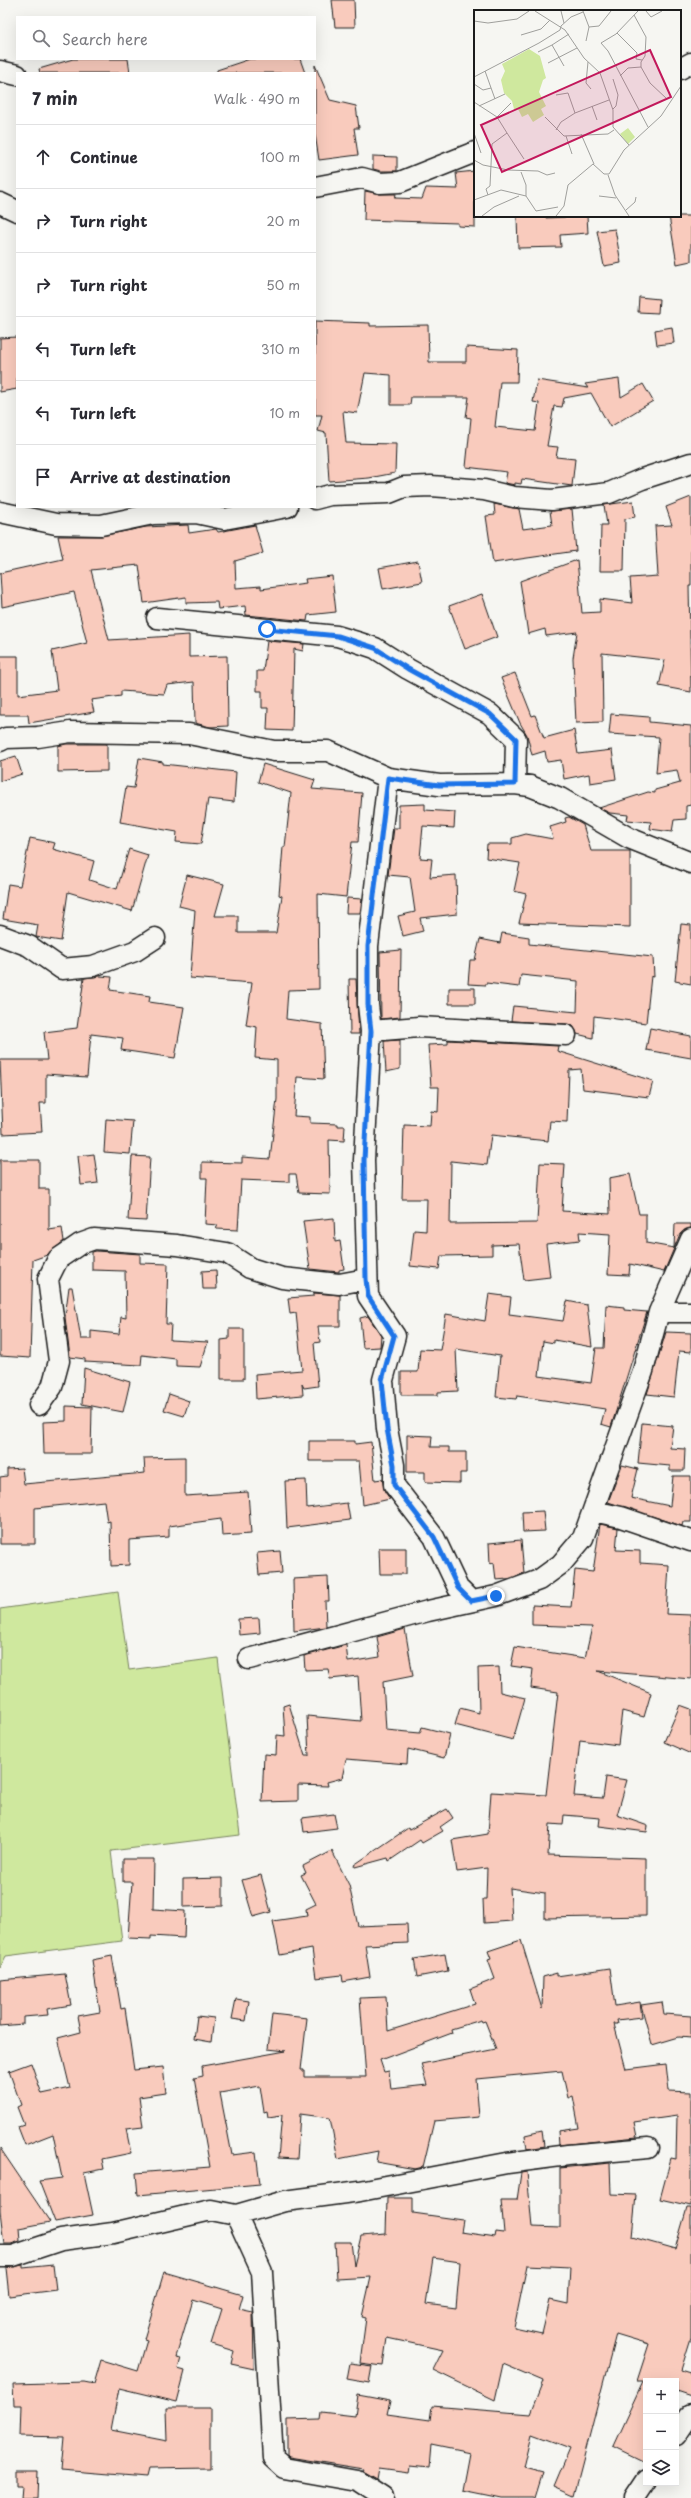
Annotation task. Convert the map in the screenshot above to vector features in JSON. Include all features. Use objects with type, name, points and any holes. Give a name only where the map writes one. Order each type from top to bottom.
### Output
[{"type":"street","points":[[681,68],[691,63]]},
{"type":"street","points":[[0,71],[16,75]]},
{"type":"street","points":[[316,187],[362,178],[380,183],[400,182],[474,152]]},
{"type":"street","points":[[0,203],[16,211]]},
{"type":"street","points":[[316,499],[330,495],[389,492],[404,487],[431,486],[484,490],[514,497],[552,500],[609,493],[642,479],[691,463]]},
{"type":"street","points":[[0,512],[56,524],[101,525],[148,511],[196,513],[224,519],[283,508]]},
{"type":"street","points":[[157,618],[338,636],[375,648],[408,669],[490,714],[505,727],[516,739],[515,784]]},
{"type":"street","points":[[0,741],[6,738],[38,737],[70,732],[189,734],[274,752],[328,751],[388,778],[439,785],[515,784],[530,786],[560,798],[629,838],[691,863]]},
{"type":"street","points":[[388,778],[368,946],[368,1005],[371,1031],[364,1160],[366,1279],[368,1296],[394,1336],[382,1380],[387,1429],[394,1465],[394,1485],[434,1537],[458,1588],[471,1601]]},
{"type":"street","points":[[0,935],[29,946],[62,968],[93,966],[135,950],[155,938]]},
{"type":"street","points":[[371,1031],[419,1027],[566,1035]]},
{"type":"street","points":[[39,1405],[52,1387],[59,1361],[48,1279],[58,1259],[80,1244],[94,1240],[178,1245],[227,1253],[250,1268],[282,1278],[339,1284],[366,1279]]},
{"type":"street","points":[[249,1659],[471,1601],[496,1596],[539,1580],[561,1564],[583,1538],[643,1371],[659,1312],[691,1240]]},
{"type":"street","points":[[659,1312],[691,1312]]},
{"type":"street","points":[[593,1511],[621,1517],[691,1541]]},
{"type":"street","points":[[0,2256],[13,2256],[61,2240],[133,2228],[211,2210],[236,2215],[285,2200],[360,2191],[507,2163],[568,2155],[648,2148]]},
{"type":"street","points":[[236,2215],[262,2272],[273,2458],[284,2468],[357,2481],[383,2498]]},
{"type":"street","points":[[679,2432],[691,2414]]},
{"type":"street","points":[[634,2498],[643,2484]]},
{"type":"green space","points":[[118,1592],[129,1670],[218,1658],[240,1835],[111,1851],[122,1941],[6,1956],[0,1968],[0,1609]]},
{"type":"building","points":[[332,0],[354,0],[355,27],[335,27]]},
{"type":"building","points":[[70,60],[128,60],[130,72],[40,72],[39,69]]},
{"type":"building","points":[[247,60],[300,60],[305,72],[217,72],[217,70]]},
{"type":"building","points":[[315,65],[330,100],[356,106],[359,128],[354,128],[358,155],[319,160],[316,140]]},
{"type":"building","points":[[373,156],[397,157],[397,171],[381,171],[373,169]]},
{"type":"building","points":[[474,171],[475,227],[458,226],[458,223],[364,220],[365,191],[380,194],[396,194],[395,198],[422,199],[426,188],[458,189],[456,173]]},
{"type":"building","points":[[691,216],[691,261],[677,264],[669,217]]},
{"type":"building","points":[[517,217],[587,217],[588,233],[560,235],[561,247],[518,248]]},
{"type":"building","points":[[615,229],[621,263],[604,266],[597,231]]},
{"type":"building","points":[[639,297],[659,299],[658,313],[638,312]]},
{"type":"building","points":[[316,321],[370,323],[370,326],[428,325],[429,362],[466,362],[466,347],[518,350],[517,382],[500,382],[495,427],[535,431],[539,403],[533,402],[537,380],[588,388],[585,384],[619,379],[621,397],[643,384],[653,401],[610,427],[591,393],[564,398],[562,407],[554,406],[547,446],[558,447],[556,457],[575,459],[572,486],[522,479],[521,484],[515,483],[515,485],[505,483],[507,472],[466,467],[471,418],[466,417],[469,397],[411,397],[410,405],[391,405],[391,375],[365,373],[357,413],[343,411],[346,443],[396,444],[395,473],[369,478],[329,481],[326,433],[318,431],[322,415],[316,415]]},
{"type":"building","points":[[672,327],[674,343],[657,345],[655,330]]},
{"type":"building","points":[[16,337],[16,389],[0,392],[0,338]]},
{"type":"building","points":[[691,497],[691,586],[689,586],[691,692],[659,686],[665,660],[602,653],[603,722],[576,723],[573,658],[577,632],[546,636],[545,629],[528,634],[520,581],[577,560],[582,613],[600,612],[600,599],[632,603],[630,578],[658,576],[655,526],[672,525],[666,507]]},
{"type":"building","points":[[633,501],[635,517],[625,519],[624,571],[600,571],[601,525],[607,525],[604,505]]},
{"type":"building","points":[[494,504],[519,509],[523,529],[552,525],[550,511],[572,509],[576,551],[493,563],[486,516],[495,515]]},
{"type":"building","points":[[188,525],[189,533],[216,529],[218,532],[255,525],[263,553],[235,561],[236,588],[261,586],[261,589],[306,583],[305,579],[332,576],[336,612],[308,615],[307,621],[246,615],[245,606],[218,609],[217,602],[186,603],[186,597],[144,603],[139,565],[91,570],[109,640],[189,635],[189,657],[227,656],[228,726],[210,727],[195,723],[194,682],[167,685],[164,694],[121,691],[121,696],[91,700],[94,712],[29,723],[28,715],[0,715],[0,656],[18,656],[18,695],[57,690],[52,651],[87,643],[74,592],[2,607],[0,573],[63,559],[58,536],[101,536],[146,527]]},
{"type":"building","points":[[418,561],[422,582],[383,589],[379,568]]},
{"type":"building","points":[[482,594],[497,637],[465,649],[449,606]]},
{"type":"building","points":[[267,641],[304,644],[303,651],[294,649],[292,731],[267,730],[268,708],[262,708],[262,691],[257,691],[257,671],[263,671]]},
{"type":"building","points":[[515,673],[532,716],[535,715],[544,738],[574,730],[578,754],[612,750],[616,779],[590,783],[589,774],[564,779],[561,760],[547,762],[545,751],[532,755],[527,735],[520,723],[501,678]]},
{"type":"building","points":[[611,714],[649,717],[649,722],[691,726],[691,805],[686,806],[686,819],[674,820],[672,832],[650,829],[651,822],[627,820],[628,815],[610,813],[599,808],[648,792],[655,793],[655,790],[680,783],[677,770],[656,773],[659,737],[609,734]]},
{"type":"building","points":[[66,744],[107,744],[107,771],[58,772],[58,746]]},
{"type":"building","points":[[16,756],[22,774],[0,781],[0,761]]},
{"type":"building","points":[[139,758],[163,762],[163,764],[236,772],[234,802],[208,799],[201,844],[176,842],[177,832],[120,822],[126,787],[134,788]]},
{"type":"building","points":[[263,764],[315,780],[312,789],[362,793],[358,842],[352,842],[346,897],[318,894],[319,989],[288,990],[286,1019],[322,1024],[324,1079],[297,1077],[294,1116],[310,1117],[310,1123],[338,1124],[338,1126],[345,1126],[344,1141],[329,1140],[330,1194],[299,1193],[296,1174],[289,1174],[289,1182],[241,1180],[238,1230],[216,1229],[218,1225],[205,1224],[207,1178],[202,1178],[202,1162],[242,1163],[242,1157],[270,1159],[277,1099],[277,1060],[255,1058],[257,1027],[246,1025],[252,983],[190,978],[195,910],[179,906],[187,875],[224,884],[215,916],[238,916],[238,933],[276,933],[282,896],[279,895],[283,847],[285,847],[291,793],[258,782]]},
{"type":"building","points":[[425,804],[425,810],[455,812],[454,828],[423,826],[420,858],[432,859],[430,877],[456,875],[457,914],[420,918],[423,931],[403,936],[398,916],[415,912],[410,877],[388,875],[394,828],[399,828],[399,805]]},
{"type":"building","points":[[569,817],[583,825],[591,851],[630,851],[630,927],[519,923],[526,894],[514,891],[520,863],[486,858],[487,844],[512,844],[512,838],[526,834],[553,839],[550,827],[566,822],[565,818]]},
{"type":"building","points":[[30,838],[55,843],[53,849],[94,861],[89,880],[117,889],[129,849],[148,855],[132,911],[68,892],[61,941],[36,937],[38,925],[3,919],[8,884],[20,886]]},
{"type":"building","points":[[347,898],[362,899],[360,913],[346,913]]},
{"type":"building","points":[[681,924],[691,925],[691,984],[675,981]]},
{"type":"building","points":[[502,933],[529,937],[529,944],[653,957],[654,977],[651,976],[646,1023],[594,1016],[593,1038],[577,1034],[573,1026],[567,1024],[511,1021],[513,1006],[577,1012],[578,981],[521,975],[519,987],[486,983],[486,985],[468,984],[470,960],[475,960],[480,939],[500,943]]},
{"type":"building","points":[[401,950],[400,1017],[381,1019],[380,952]]},
{"type":"building","points":[[100,976],[112,977],[110,990],[150,996],[149,1002],[184,1007],[175,1058],[121,1050],[123,1038],[91,1034],[87,1077],[46,1074],[46,1103],[40,1103],[42,1132],[3,1134],[0,1060],[47,1060],[44,1032],[77,1028],[84,978]]},
{"type":"building","points":[[349,979],[356,979],[359,1034],[350,1034]]},
{"type":"building","points":[[449,988],[475,988],[475,1004],[449,1004]]},
{"type":"building","points":[[650,1028],[691,1036],[691,1058],[646,1050]]},
{"type":"building","points":[[400,1040],[400,1069],[386,1072],[384,1041]]},
{"type":"building","points":[[448,1040],[558,1046],[557,1051],[653,1081],[649,1097],[583,1089],[581,1069],[569,1070],[567,1122],[550,1121],[548,1141],[491,1135],[487,1165],[451,1161],[450,1224],[537,1223],[540,1163],[565,1164],[562,1211],[610,1214],[609,1178],[630,1174],[639,1214],[646,1214],[646,1243],[674,1248],[675,1224],[691,1224],[691,1228],[680,1234],[664,1272],[630,1264],[629,1275],[608,1274],[610,1234],[579,1232],[580,1240],[546,1244],[550,1277],[524,1280],[519,1244],[492,1245],[492,1255],[441,1256],[439,1269],[410,1266],[414,1230],[426,1231],[427,1199],[402,1199],[404,1125],[430,1126],[431,1111],[438,1112],[439,1087],[431,1087],[428,1045],[448,1044]]},
{"type":"building","points":[[106,1119],[133,1121],[130,1154],[104,1152]]},
{"type":"building","points":[[94,1154],[98,1183],[81,1185],[78,1156]]},
{"type":"building","points":[[132,1156],[150,1157],[146,1221],[128,1220]]},
{"type":"building","points":[[0,1160],[39,1160],[39,1189],[49,1189],[49,1230],[62,1228],[64,1241],[47,1255],[33,1260],[30,1358],[0,1356]]},
{"type":"building","points":[[334,1218],[335,1242],[340,1241],[344,1269],[339,1270],[339,1272],[310,1269],[303,1221]]},
{"type":"building","points":[[92,1252],[140,1254],[140,1263],[168,1264],[166,1324],[171,1324],[170,1340],[208,1342],[200,1367],[176,1366],[176,1359],[142,1355],[141,1365],[85,1362],[85,1359],[70,1357],[65,1317],[69,1287],[72,1287],[81,1339],[91,1339],[91,1331],[119,1334],[121,1317],[126,1318],[125,1271],[92,1270]]},
{"type":"building","points":[[216,1270],[217,1289],[203,1289],[202,1271]]},
{"type":"building","points":[[314,1293],[340,1295],[340,1326],[318,1326],[320,1342],[314,1343],[318,1386],[304,1388],[302,1384],[303,1395],[256,1399],[255,1374],[302,1370],[296,1313],[290,1314],[288,1298],[314,1296]]},
{"type":"building","points":[[489,1294],[511,1297],[509,1314],[563,1321],[567,1301],[587,1305],[592,1347],[554,1340],[554,1343],[543,1341],[539,1376],[591,1383],[596,1348],[604,1348],[606,1305],[624,1307],[624,1310],[647,1312],[611,1427],[601,1424],[605,1409],[517,1396],[516,1399],[496,1397],[500,1356],[456,1349],[458,1391],[438,1392],[438,1395],[401,1395],[401,1372],[418,1372],[420,1349],[440,1350],[446,1314],[485,1321]]},
{"type":"building","points":[[368,1316],[381,1335],[380,1347],[363,1348],[360,1318]]},
{"type":"building","points":[[229,1329],[244,1329],[244,1379],[221,1379],[221,1340],[229,1339]]},
{"type":"building","points":[[666,1332],[691,1333],[691,1352],[679,1351],[674,1397],[647,1394]]},
{"type":"building","points":[[84,1368],[130,1382],[123,1412],[82,1404]]},
{"type":"building","points":[[169,1394],[189,1401],[184,1416],[164,1410]]},
{"type":"building","points":[[66,1406],[92,1407],[91,1454],[44,1454],[43,1422],[66,1421]]},
{"type":"building","points":[[642,1423],[673,1426],[670,1448],[685,1449],[684,1471],[670,1471],[670,1466],[638,1463]]},
{"type":"building","points":[[407,1435],[432,1436],[431,1447],[449,1447],[449,1452],[466,1452],[466,1473],[460,1473],[460,1483],[425,1482],[425,1472],[407,1472]]},
{"type":"building","points":[[309,1441],[355,1441],[355,1444],[371,1442],[375,1480],[382,1479],[385,1492],[390,1499],[363,1505],[359,1461],[309,1461]]},
{"type":"building","points":[[185,1457],[185,1496],[248,1492],[251,1534],[222,1536],[221,1519],[169,1526],[169,1537],[129,1540],[129,1565],[111,1566],[110,1521],[107,1522],[104,1501],[35,1508],[35,1544],[0,1544],[0,1477],[7,1476],[7,1469],[22,1468],[24,1484],[145,1473],[144,1458]]},
{"type":"building","points":[[622,1465],[638,1469],[631,1498],[670,1506],[673,1476],[691,1476],[691,1522],[683,1522],[682,1526],[608,1502]]},
{"type":"building","points":[[306,1480],[307,1508],[347,1503],[350,1520],[287,1528],[285,1481]]},
{"type":"building","points":[[543,1511],[545,1531],[523,1532],[522,1512]]},
{"type":"building","points":[[600,1524],[618,1528],[616,1550],[640,1551],[640,1563],[669,1565],[666,1614],[691,1615],[691,1679],[598,1671],[651,1693],[644,1717],[622,1711],[618,1745],[580,1740],[574,1796],[603,1798],[606,1777],[627,1780],[617,1815],[648,1826],[647,1832],[599,1826],[600,1818],[564,1815],[563,1825],[550,1824],[548,1855],[646,1858],[646,1916],[545,1918],[545,1893],[510,1888],[512,1921],[484,1923],[483,1899],[486,1899],[487,1868],[457,1872],[452,1840],[488,1834],[491,1792],[546,1795],[558,1692],[531,1688],[533,1669],[511,1666],[515,1647],[585,1658],[592,1627],[532,1625],[532,1605],[571,1607],[575,1570],[593,1572]]},
{"type":"building","points":[[521,1540],[524,1573],[508,1579],[496,1580],[494,1563],[490,1564],[489,1543]]},
{"type":"building","points":[[379,1548],[406,1548],[406,1574],[380,1574]]},
{"type":"building","points":[[280,1551],[282,1573],[259,1575],[257,1553]]},
{"type":"building","points":[[328,1577],[329,1601],[325,1601],[326,1627],[294,1631],[293,1579]]},
{"type":"building","points":[[259,1618],[260,1633],[239,1635],[238,1619]]},
{"type":"building","points":[[405,1629],[413,1676],[383,1682],[386,1730],[420,1733],[422,1727],[450,1734],[444,1758],[408,1749],[407,1764],[346,1759],[342,1778],[327,1782],[328,1786],[298,1785],[298,1801],[262,1802],[264,1754],[276,1755],[277,1735],[285,1736],[283,1706],[289,1704],[305,1756],[309,1756],[307,1716],[361,1721],[358,1676],[330,1679],[328,1669],[305,1670],[304,1656],[346,1645],[348,1662],[380,1657],[377,1637]]},
{"type":"building","points":[[499,1667],[500,1692],[525,1698],[513,1740],[455,1725],[460,1708],[479,1713],[478,1668]]},
{"type":"building","points":[[680,1705],[691,1709],[691,1754],[664,1742]]},
{"type":"building","points":[[447,1809],[453,1818],[440,1827],[443,1831],[422,1843],[420,1840],[389,1861],[388,1858],[355,1867],[354,1865],[408,1828],[409,1830]]},
{"type":"building","points":[[334,1814],[337,1828],[304,1832],[302,1818]]},
{"type":"building","points":[[332,1851],[349,1885],[358,1926],[407,1924],[408,1943],[365,1945],[370,1977],[343,1982],[342,1975],[316,1978],[312,1949],[280,1955],[273,1921],[307,1916],[306,1909],[316,1904],[301,1875],[306,1873],[303,1866]]},
{"type":"building","points":[[123,1859],[154,1859],[153,1909],[185,1911],[184,1938],[151,1936],[151,1939],[128,1938],[132,1882],[123,1882]]},
{"type":"building","points":[[261,1875],[271,1912],[253,1917],[242,1880]]},
{"type":"building","points":[[223,1878],[223,1906],[183,1907],[183,1879]]},
{"type":"building","points":[[521,1940],[542,2009],[543,1977],[557,1973],[557,1976],[610,1968],[615,2006],[640,2002],[642,2017],[617,2020],[618,2024],[614,2024],[626,2069],[666,2064],[669,2091],[691,2092],[691,2206],[660,2199],[671,2158],[676,2159],[677,2116],[634,2122],[637,2137],[559,2145],[558,2131],[579,2128],[573,2096],[568,2098],[562,2071],[476,2079],[479,2117],[434,2121],[423,2167],[415,2169],[376,2162],[378,2151],[338,2159],[330,2118],[300,2114],[297,2159],[278,2158],[282,2115],[268,2117],[267,2111],[264,2112],[260,2086],[220,2093],[232,2155],[256,2152],[260,2184],[138,2195],[136,2173],[210,2167],[194,2078],[203,2076],[202,2066],[286,2051],[268,2049],[272,2014],[307,2018],[301,2070],[304,2070],[304,2077],[366,2077],[360,1998],[386,1997],[388,2031],[475,2004],[470,1989],[495,1979],[488,1960],[491,1959],[488,1951]],"holes":[[[481,2020],[482,2022],[485,2021],[496,2049],[421,2064],[427,2085],[391,2089],[389,2071],[384,2072],[380,2060],[452,2033],[451,2029]]]},
{"type":"building","points":[[445,1954],[448,1971],[417,1977],[414,1959]]},
{"type":"building","points":[[112,1956],[121,2009],[125,2008],[134,2070],[163,2067],[166,2093],[139,2097],[143,2127],[126,2129],[131,2153],[102,2159],[104,2169],[84,2173],[93,2215],[55,2222],[39,2181],[62,2178],[53,2134],[25,2145],[18,2127],[24,2125],[17,2107],[21,2105],[9,2071],[31,2063],[42,2094],[70,2088],[58,2038],[81,2032],[78,2016],[100,2012],[92,1960]]},
{"type":"building","points":[[65,1974],[71,2005],[47,2009],[48,2015],[23,2017],[23,2024],[0,2026],[0,1980]]},
{"type":"building","points":[[236,1999],[249,2001],[246,2021],[232,2019]]},
{"type":"building","points":[[662,2002],[664,2014],[691,2016],[691,2038],[679,2037],[652,2045],[641,2005]]},
{"type":"building","points":[[197,2016],[214,2018],[211,2042],[194,2039]]},
{"type":"building","points":[[542,2131],[544,2146],[527,2149],[525,2135]]},
{"type":"building","points":[[0,2148],[50,2222],[19,2228],[20,2241],[11,2244],[4,2244],[0,2211]]},
{"type":"building","points":[[610,2163],[611,2194],[636,2195],[632,2237],[675,2249],[687,2208],[691,2208],[691,2338],[681,2370],[691,2373],[691,2396],[679,2392],[679,2378],[643,2378],[643,2381],[637,2381],[649,2344],[616,2334],[574,2495],[554,2486],[570,2448],[532,2434],[524,2467],[543,2472],[535,2498],[502,2498],[463,2490],[470,2453],[431,2445],[429,2468],[410,2466],[409,2472],[378,2468],[376,2479],[362,2471],[363,2469],[289,2457],[287,2455],[287,2420],[320,2419],[321,2412],[355,2416],[358,2395],[390,2401],[387,2414],[430,2420],[432,2406],[530,2414],[543,2381],[503,2364],[495,2400],[433,2370],[443,2350],[387,2338],[383,2366],[360,2363],[366,2318],[362,2317],[371,2277],[337,2279],[335,2242],[351,2242],[354,2266],[361,2236],[386,2234],[387,2198],[413,2198],[413,2213],[463,2220],[461,2232],[495,2237],[496,2232],[504,2233],[501,2200],[517,2200],[521,2173],[527,2172],[532,2227],[560,2228],[560,2168]],"holes":[[[433,2258],[460,2262],[456,2308],[426,2304]],[[527,2265],[570,2267],[568,2304],[550,2300],[542,2334],[514,2328]]]},
{"type":"building","points":[[23,2265],[23,2268],[53,2265],[56,2290],[9,2296],[6,2268]]},
{"type":"building","points":[[164,2272],[243,2295],[239,2309],[253,2312],[254,2369],[231,2364],[234,2351],[211,2344],[222,2309],[193,2300],[176,2357],[181,2358],[178,2369],[185,2371],[177,2402],[119,2388],[111,2430],[167,2441],[166,2408],[210,2408],[210,2468],[148,2469],[146,2477],[61,2470],[64,2437],[20,2436],[21,2405],[14,2405],[13,2384],[84,2382],[94,2384],[101,2360],[138,2371],[147,2340],[144,2339]]},
{"type":"building","points":[[350,2363],[372,2366],[369,2383],[347,2379]]},
{"type":"building","points":[[643,2381],[643,2461],[613,2446]]},
{"type":"building","points":[[17,2471],[38,2471],[37,2498],[21,2498],[22,2486],[17,2486]]},
{"type":"route","points":[[267,629],[338,636],[375,648],[390,656],[408,669],[490,714],[516,739],[515,784],[439,785],[388,778],[368,946],[368,1005],[371,1031],[364,1160],[366,1279],[368,1296],[394,1336],[382,1380],[387,1429],[394,1465],[394,1485],[434,1537],[458,1588],[471,1601],[496,1596]]}]
